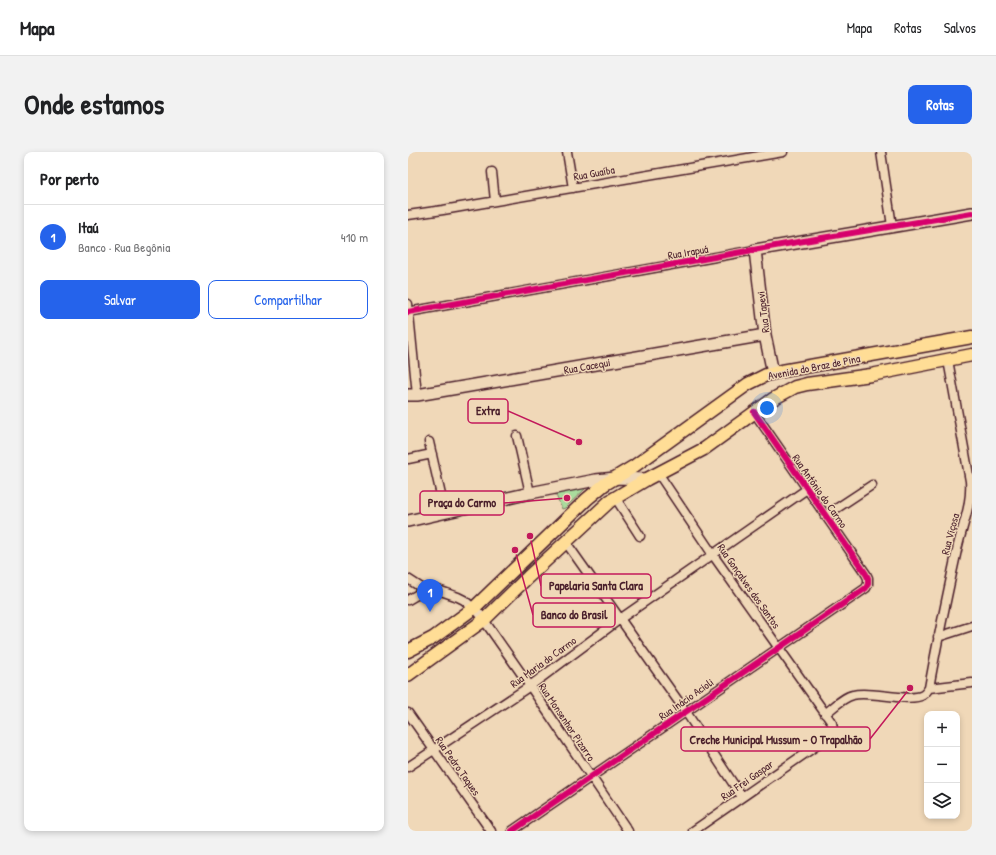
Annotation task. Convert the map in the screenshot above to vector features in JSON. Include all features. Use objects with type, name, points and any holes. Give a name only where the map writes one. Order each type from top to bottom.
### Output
[{"type":"main road","name":"Rua Irapuá","points":[[755,250],[972,213]]},
{"type":"main road","name":"Rua Tapevi","points":[[755,250],[765,335],[773,373]]},
{"type":"main road","name":"Rua Cacequi","points":[[412,395],[765,335]]},
{"type":"main road","name":"Avenida do Braz de Pina","points":[[615,478],[748,384],[773,373],[972,337]]},
{"type":"main road","name":"Avenida do Braz de Pina","points":[[408,521],[596,480],[652,476],[704,449],[754,412],[794,387],[871,375],[972,355]]},
{"type":"main road","points":[[408,675],[484,620],[604,505],[652,476]]},
{"type":"main road","points":[[408,651],[433,638],[474,608],[588,499],[615,478]]},
{"type":"street","points":[[567,152],[573,188]]},
{"type":"street","name":"Rua Guaíba","points":[[408,214],[495,202],[783,152]]},
{"type":"street","points":[[881,152],[892,226]]},
{"type":"street","points":[[492,172],[495,202]]},
{"type":"street","name":"Rua Irapuá","points":[[408,309],[755,250]]},
{"type":"street","points":[[408,309],[412,395]]},
{"type":"street","name":"Rua Viçosa","points":[[929,688],[938,637],[961,534],[970,514],[970,481],[948,360]]},
{"type":"street","name":"Rua Antônio do Carmo","points":[[754,412],[866,574],[869,581]]},
{"type":"street","points":[[517,436],[530,494]]},
{"type":"street","points":[[429,442],[445,513]]},
{"type":"street","points":[[408,459],[432,454]]},
{"type":"street","name":"Rua Gonçalves dos Santos","points":[[652,476],[713,555],[778,647],[833,726],[832,732]]},
{"type":"street","points":[[825,516],[872,485]]},
{"type":"street","name":"Rua Maria do Carmo","points":[[408,767],[530,686],[620,619],[807,489]]},
{"type":"street","points":[[615,497],[640,536]]},
{"type":"street","points":[[566,541],[686,712],[742,797]]},
{"type":"street","name":"Rua Monsenhor Pizarro","points":[[408,579],[425,590],[438,590],[449,593],[464,600],[474,608],[530,686],[628,831]]},
{"type":"street","name":"Rua Inácio Acioli","points":[[512,831],[866,588],[869,581]]},
{"type":"street","points":[[408,600],[425,590]]},
{"type":"street","points":[[938,637],[972,626]]},
{"type":"street","points":[[825,714],[852,694],[919,697],[926,693],[929,688],[972,683]]},
{"type":"street","name":"Rua Pedro Taques","points":[[408,713],[491,831]]},
{"type":"street","name":"Rua Frei Gaspar","points":[[693,831],[829,738],[832,732]]},
{"type":"green space","points":[[585,485],[586,488],[565,508],[562,509],[555,493]]},
{"type":"cycle path","points":[[408,312],[792,243],[972,213]]},
{"type":"cycle path","points":[[512,831],[866,588],[868,584],[866,574],[754,412]]},
{"type":"place","name":"Extra","points":[[579,442]]},
{"type":"place","name":"Praça do Carmo","points":[[567,498]]},
{"type":"place","name":"Papelaria Santa Clara","points":[[530,536]]},
{"type":"place","name":"Banco do Brasil","points":[[515,550]]},
{"type":"place","name":"Itaú","points":[[430,612]]},
{"type":"place","name":"Creche Municipal Mussum - O Trapalhão","points":[[910,688]]}]
